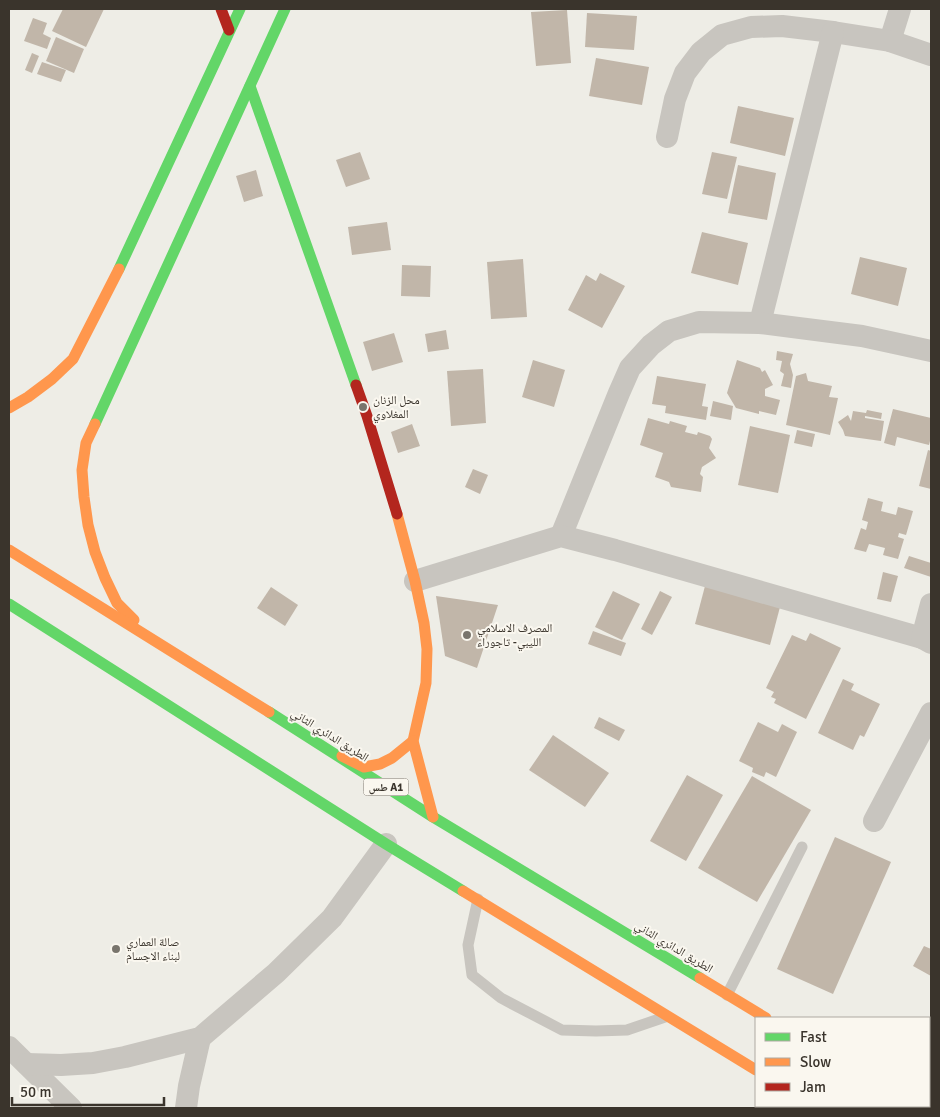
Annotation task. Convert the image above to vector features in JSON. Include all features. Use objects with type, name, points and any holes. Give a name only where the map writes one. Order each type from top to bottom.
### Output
[{"type":"main road","points":[[222,9],[229,30]]},
{"type":"main road","points":[[9,408],[52,379],[73,359],[126,261],[240,9]]},
{"type":"main road","points":[[146,636],[140,626],[117,603],[104,578],[95,552],[88,525],[84,497],[82,470],[86,443],[157,276],[250,86],[285,9]]},
{"type":"main road","points":[[250,86],[367,416],[415,581],[424,623],[427,649],[426,683],[413,741],[433,817]]},
{"type":"main road","name":"الطريق الدائري الثاني","points":[[9,550],[433,817],[764,1017]]},
{"type":"main road","points":[[9,604],[386,844],[755,1069]]},
{"type":"main road","points":[[318,743],[364,767],[380,764],[392,758],[413,741]]},
{"type":"street","points":[[890,41],[900,9]]},
{"type":"street","points":[[667,137],[675,99],[685,73],[701,52],[722,36],[750,27],[782,26],[833,32],[890,41],[931,55]]},
{"type":"street","points":[[760,323],[833,32]]},
{"type":"street","points":[[561,536],[630,368],[651,345],[669,331],[699,322],[760,323],[862,336],[931,352]]},
{"type":"street","points":[[415,581],[561,536],[926,640],[931,604]]},
{"type":"street","points":[[874,821],[931,713]]},
{"type":"street","points":[[27,1064],[61,1065],[93,1063],[200,1038],[276,973],[332,918],[386,844]]},
{"type":"street","points":[[186,1108],[200,1038]]},
{"type":"street","points":[[9,1047],[71,1108]]},
{"type":"lane","points":[[727,995],[802,847]]},
{"type":"lane","points":[[478,900],[468,945],[472,975],[501,998],[562,1030],[627,1030],[667,1016]]},
{"type":"building","points":[[63,9],[104,9],[86,47],[52,31]]},
{"type":"building","points":[[567,10],[571,63],[536,66],[531,12]]},
{"type":"building","points":[[587,13],[637,16],[634,50],[585,47]]},
{"type":"building","points":[[33,18],[47,23],[43,34],[51,38],[47,49],[24,41]]},
{"type":"building","points":[[56,37],[84,49],[74,73],[46,61]]},
{"type":"building","points":[[32,53],[39,56],[32,73],[25,70]]},
{"type":"building","points":[[596,58],[649,67],[642,105],[589,96]]},
{"type":"building","points":[[42,62],[66,70],[61,82],[37,74]]},
{"type":"building","points":[[738,106],[794,118],[785,156],[730,143]]},
{"type":"building","points":[[360,152],[370,179],[346,187],[336,160]]},
{"type":"building","points":[[712,152],[737,157],[727,199],[702,194]]},
{"type":"building","points":[[738,165],[776,173],[767,220],[728,213]]},
{"type":"building","points":[[256,170],[263,196],[244,202],[236,176]]},
{"type":"building","points":[[387,222],[391,250],[352,255],[348,227]]},
{"type":"building","points":[[702,232],[748,243],[738,285],[691,273]]},
{"type":"building","points":[[860,257],[907,268],[898,306],[851,294]]},
{"type":"building","points":[[523,259],[527,317],[491,319],[487,262]]},
{"type":"building","points":[[402,265],[431,266],[430,297],[401,296]]},
{"type":"building","points":[[600,273],[625,286],[602,328],[568,310],[586,275],[596,281]]},
{"type":"building","points":[[446,330],[449,349],[428,352],[425,334]]},
{"type":"building","points":[[394,333],[403,362],[372,371],[363,342]]},
{"type":"building","points":[[777,351],[793,354],[790,364],[793,375],[791,388],[781,386],[784,374],[780,371],[782,361],[776,360]]},
{"type":"building","points":[[533,360],[565,370],[554,407],[522,397]]},
{"type":"building","points":[[737,360],[760,368],[762,372],[765,370],[773,385],[765,389],[765,396],[780,400],[776,415],[759,411],[759,414],[736,408],[727,393]]},
{"type":"building","points":[[483,369],[486,423],[451,426],[447,371]]},
{"type":"building","points":[[806,373],[808,381],[832,386],[829,397],[838,398],[830,435],[786,425],[796,376]]},
{"type":"building","points":[[657,376],[706,384],[702,406],[708,407],[706,420],[665,413],[666,406],[652,404]]},
{"type":"building","points":[[713,401],[733,406],[731,420],[710,416]]},
{"type":"building","points":[[893,409],[931,418],[929,445],[897,437],[895,446],[884,443]]},
{"type":"building","points":[[867,410],[882,413],[881,419],[865,416],[865,418],[884,421],[881,441],[845,436],[838,422],[848,415],[851,421],[853,411],[866,413]]},
{"type":"building","points":[[648,418],[669,424],[670,421],[687,426],[685,432],[697,435],[698,432],[710,436],[712,439],[709,448],[716,458],[702,467],[700,474],[703,477],[701,492],[671,487],[669,482],[655,477],[663,453],[640,445]]},
{"type":"building","points":[[412,424],[420,446],[398,453],[391,432]]},
{"type":"building","points":[[750,426],[790,435],[778,493],[738,485]]},
{"type":"building","points":[[797,430],[815,434],[812,447],[794,443]]},
{"type":"building","points":[[928,450],[931,451],[931,489],[919,486]]},
{"type":"building","points":[[473,469],[488,475],[480,494],[465,487]]},
{"type":"building","points":[[868,498],[883,502],[881,511],[896,515],[898,507],[913,511],[906,535],[899,533],[898,537],[904,539],[898,559],[883,555],[885,548],[869,544],[866,552],[854,549],[861,528],[866,530],[868,522],[862,520]]},
{"type":"building","points":[[909,556],[931,563],[931,577],[904,568]]},
{"type":"building","points":[[883,572],[898,576],[891,602],[877,599]]},
{"type":"building","points":[[705,586],[780,607],[770,645],[695,624]]},
{"type":"building","points":[[271,587],[298,605],[285,626],[257,608]]},
{"type":"building","points":[[613,591],[640,604],[622,640],[595,627]]},
{"type":"building","points":[[660,591],[672,597],[652,635],[641,629]]},
{"type":"building","points":[[436,596],[498,605],[477,668],[445,656]]},
{"type":"building","points":[[593,631],[626,643],[621,656],[588,644]]},
{"type":"building","points":[[810,633],[841,648],[806,719],[774,703],[776,699],[771,697],[774,692],[766,688],[792,635],[806,641]]},
{"type":"building","points":[[843,679],[854,684],[851,690],[880,704],[864,737],[860,735],[853,750],[818,733]]},
{"type":"building","points":[[599,717],[625,730],[619,741],[594,728]]},
{"type":"building","points":[[758,722],[778,732],[782,724],[797,732],[776,777],[766,772],[764,777],[752,772],[753,768],[739,761]]},
{"type":"building","points":[[553,735],[609,773],[585,807],[529,770]]},
{"type":"building","points":[[687,775],[723,795],[686,861],[650,841]]},
{"type":"building","points":[[752,776],[811,810],[757,902],[698,868]]},
{"type":"building","points":[[835,837],[891,862],[833,994],[777,969]]},
{"type":"building","points":[[924,946],[931,949],[931,976],[913,966]]},
{"type":"traffic: fast","points":[[119,269],[240,9]]},
{"type":"traffic: fast","points":[[95,424],[285,9]]},
{"type":"traffic: fast","points":[[250,86],[356,385]]},
{"type":"traffic: fast","points":[[9,604],[463,891]]},
{"type":"traffic: fast","points":[[269,712],[433,817],[700,978]]},
{"type":"traffic: slow","points":[[9,408],[28,397],[52,379],[73,359],[119,269]]},
{"type":"traffic: slow","points":[[95,424],[86,443],[82,470],[88,525],[95,552],[117,603],[134,620]]},
{"type":"traffic: slow","points":[[397,514],[424,623],[427,649],[426,683],[413,741],[433,817]]},
{"type":"traffic: slow","points":[[9,550],[269,712]]},
{"type":"traffic: slow","points":[[342,756],[364,767],[380,764],[392,758],[413,741]]},
{"type":"traffic: slow","points":[[463,891],[755,1069]]},
{"type":"traffic: slow","points":[[700,978],[764,1017]]},
{"type":"traffic: jam","points":[[221,9],[229,30]]},
{"type":"traffic: jam","points":[[356,385],[397,514]]},
{"type":"place","name":"محل الزنان المغلاوي","points":[[363,407]]},
{"type":"place","name":"المصرف الاسلامي الليبي- تاجوراء","points":[[467,635]]},
{"type":"place","name":"صالة العماري لبناء الاجسام","points":[[116,949]]}]
